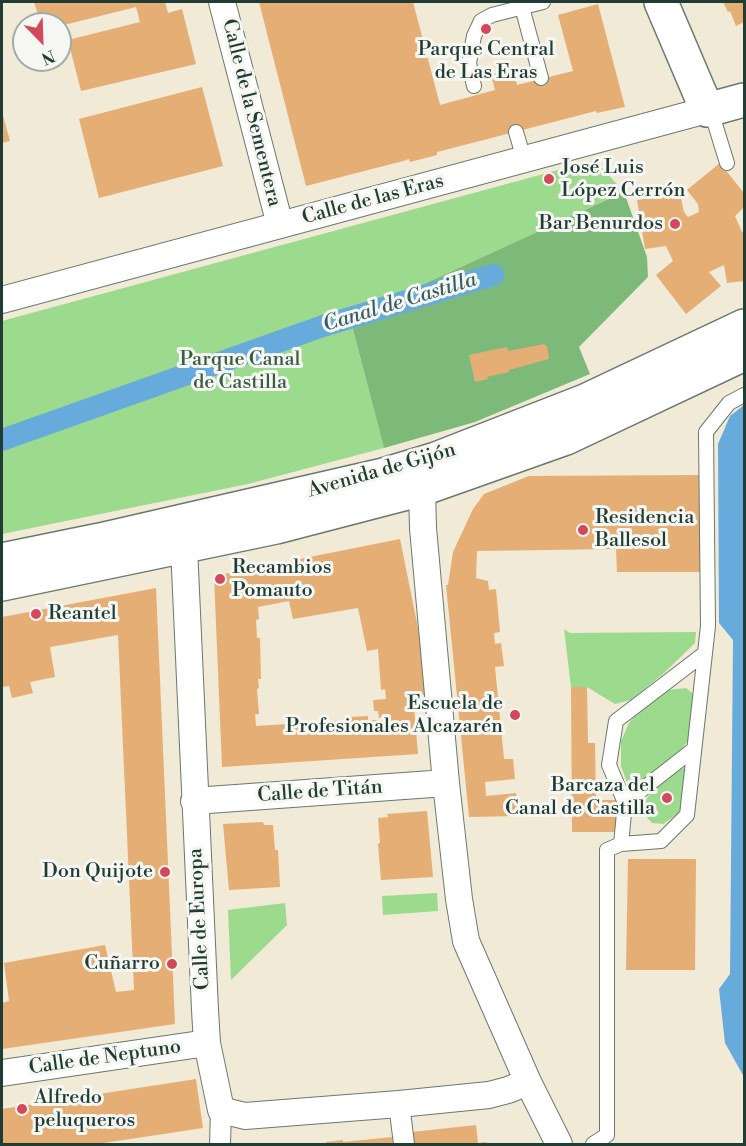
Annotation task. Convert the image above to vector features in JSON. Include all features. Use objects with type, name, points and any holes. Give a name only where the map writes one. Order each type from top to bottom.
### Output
[{"type":"main road","points":[[661,2],[707,110]]},
{"type":"main road","name":"Calle de las Eras","points":[[707,110],[744,100]]},
{"type":"main road","name":"Avenida de Gijón","points":[[2,560],[100,540],[383,475],[436,459],[585,401],[744,326]]},
{"type":"main road","name":"Avenida de Gijón","points":[[2,584],[276,527],[422,489],[566,438],[744,354]]},
{"type":"street","name":"Calle de la Sementera","points":[[222,2],[280,225]]},
{"type":"street","name":"Calle de las Eras","points":[[2,300],[707,110]]},
{"type":"street","points":[[436,459],[422,489],[423,528],[446,783],[466,941],[528,1082],[559,1144]]},
{"type":"street","name":"Calle de Europa","points":[[183,547],[207,1043],[221,1110]]},
{"type":"street","name":"Calle de Titán","points":[[194,801],[446,783]]},
{"type":"street","name":"Calle de Neptuno","points":[[2,1073],[207,1043]]},
{"type":"street","points":[[220,1144],[221,1110],[245,1116],[399,1104],[489,1095],[528,1082]]},
{"type":"street","points":[[399,1104],[404,1144]]},
{"type":"lane","points":[[474,86],[469,63],[477,27],[492,15],[543,2]]},
{"type":"lane","points":[[522,7],[541,78]]},
{"type":"lane","points":[[707,110],[715,124],[726,163]]},
{"type":"lane","points":[[516,132],[524,159]]},
{"type":"lane","points":[[593,1144],[607,1135],[608,850],[621,844],[661,841],[687,815],[708,626],[706,432],[729,403],[744,394]]},
{"type":"lane","points":[[621,844],[625,803],[609,765],[616,721],[705,653]]},
{"type":"lane","points":[[625,803],[694,749]]},
{"type":"green space","name":"Parque Canal de Castilla","points":[[595,160],[624,192],[350,318],[384,448],[248,484],[2,534],[2,321]]},
{"type":"green space","points":[[624,192],[647,257],[648,277],[579,347],[590,374],[475,422],[384,448],[350,318]]},
{"type":"green space","points":[[564,629],[570,633],[696,632],[695,643],[664,673],[631,700],[615,704],[587,687],[571,687]]},
{"type":"green space","points":[[686,688],[695,695],[689,739],[676,757],[636,787],[628,785],[621,766],[621,741],[629,723],[642,707],[668,690]]},
{"type":"green space","points":[[680,768],[686,769],[679,813],[663,824],[652,823],[645,815],[644,802],[657,785]]},
{"type":"green space","points":[[437,893],[438,911],[383,915],[382,896]]},
{"type":"green space","points":[[285,903],[287,925],[231,980],[228,910]]},
{"type":"water","points":[[744,405],[744,1077],[725,1043],[719,989],[730,974],[733,640],[719,623],[718,444],[730,416]]},
{"type":"building","points":[[34,2],[165,2],[168,13],[182,9],[196,64],[81,91],[72,56],[72,39],[140,22],[136,7],[72,23],[72,12],[37,12]]},
{"type":"building","points":[[259,2],[413,2],[440,105],[495,90],[491,75],[507,70],[506,67],[512,65],[517,85],[573,71],[558,15],[598,4],[625,107],[597,113],[596,111],[437,152],[437,155],[410,162],[409,159],[306,186]]},
{"type":"building","points":[[723,2],[744,2],[744,22],[736,26],[730,11],[728,12]]},
{"type":"building","points":[[202,87],[223,166],[99,198],[79,119]]},
{"type":"building","points":[[2,112],[10,141],[2,143]]},
{"type":"building","points":[[720,163],[744,193],[744,207],[735,216],[742,232],[744,231],[744,281],[727,283],[724,265],[709,272],[721,286],[686,314],[656,275],[673,261],[666,246],[645,249],[637,200],[680,194],[684,212],[688,217],[699,212],[698,204],[687,190]]},
{"type":"building","points":[[544,344],[547,346],[549,359],[475,382],[469,355],[507,347],[508,351]]},
{"type":"building","points":[[703,475],[701,572],[617,572],[616,549],[477,551],[476,578],[488,581],[489,590],[496,589],[500,632],[494,633],[495,644],[501,643],[504,666],[495,667],[504,759],[513,759],[515,779],[485,782],[486,796],[516,793],[518,816],[469,817],[446,585],[448,585],[453,552],[473,509],[484,494],[529,476]]},
{"type":"building","points":[[400,539],[421,643],[425,695],[413,696],[418,754],[222,767],[214,576]],"holes":[[[289,601],[293,619],[358,608],[367,651],[378,649],[381,690],[385,689],[386,699],[373,700],[374,711],[378,711],[379,718],[382,717],[382,720],[368,720],[368,716],[349,717],[349,720],[256,726],[255,714],[259,714],[258,679],[261,679],[260,638],[257,638],[256,620],[259,619],[258,607]]]},
{"type":"building","points":[[156,588],[175,1024],[2,1049],[2,1003],[9,1001],[4,963],[105,945],[116,992],[134,990],[118,635],[50,647],[55,677],[30,682],[33,693],[12,698],[9,686],[2,687],[2,617]]},
{"type":"building","points":[[571,687],[587,687],[588,743],[595,743],[596,800],[619,800],[618,832],[572,832]]},
{"type":"building","points":[[427,811],[433,877],[381,880],[378,818],[388,817],[387,814]]},
{"type":"building","points":[[263,822],[264,825],[273,825],[275,850],[278,850],[280,887],[229,890],[223,824]]},
{"type":"building","points":[[628,859],[696,859],[695,970],[626,970]]},
{"type":"building","points":[[196,1079],[203,1128],[97,1144],[2,1144],[2,1109]]},
{"type":"building","points":[[476,1125],[478,1143],[486,1142],[487,1144],[413,1144],[412,1132]]},
{"type":"building","points":[[392,1137],[393,1144],[326,1144],[326,1142],[343,1140],[343,1142]]},
{"type":"waterway","name":"Canal de Castilla","points":[[2,440],[323,326],[493,275]]},
{"type":"place","name":"Parque Central de Las Eras","points":[[486,29]]},
{"type":"place","name":"José Luis López Cerrón","points":[[549,179]]},
{"type":"place","name":"Bar Benurdos","points":[[675,224]]},
{"type":"place","name":"Residencia Ballesol","points":[[583,530]]},
{"type":"place","name":"Recambios Pomauto","points":[[220,579]]},
{"type":"place","name":"Reantel","points":[[36,614]]},
{"type":"place","name":"Escuela de Profesionales Alcazarén","points":[[515,715]]},
{"type":"place","name":"Barcaza del Canal de Castilla","points":[[667,798]]},
{"type":"place","name":"Don Quijote","points":[[165,872]]},
{"type":"place","name":"Cuñarro","points":[[172,964]]},
{"type":"place","name":"Alfredo peluqueros","points":[[22,1109]]}]
